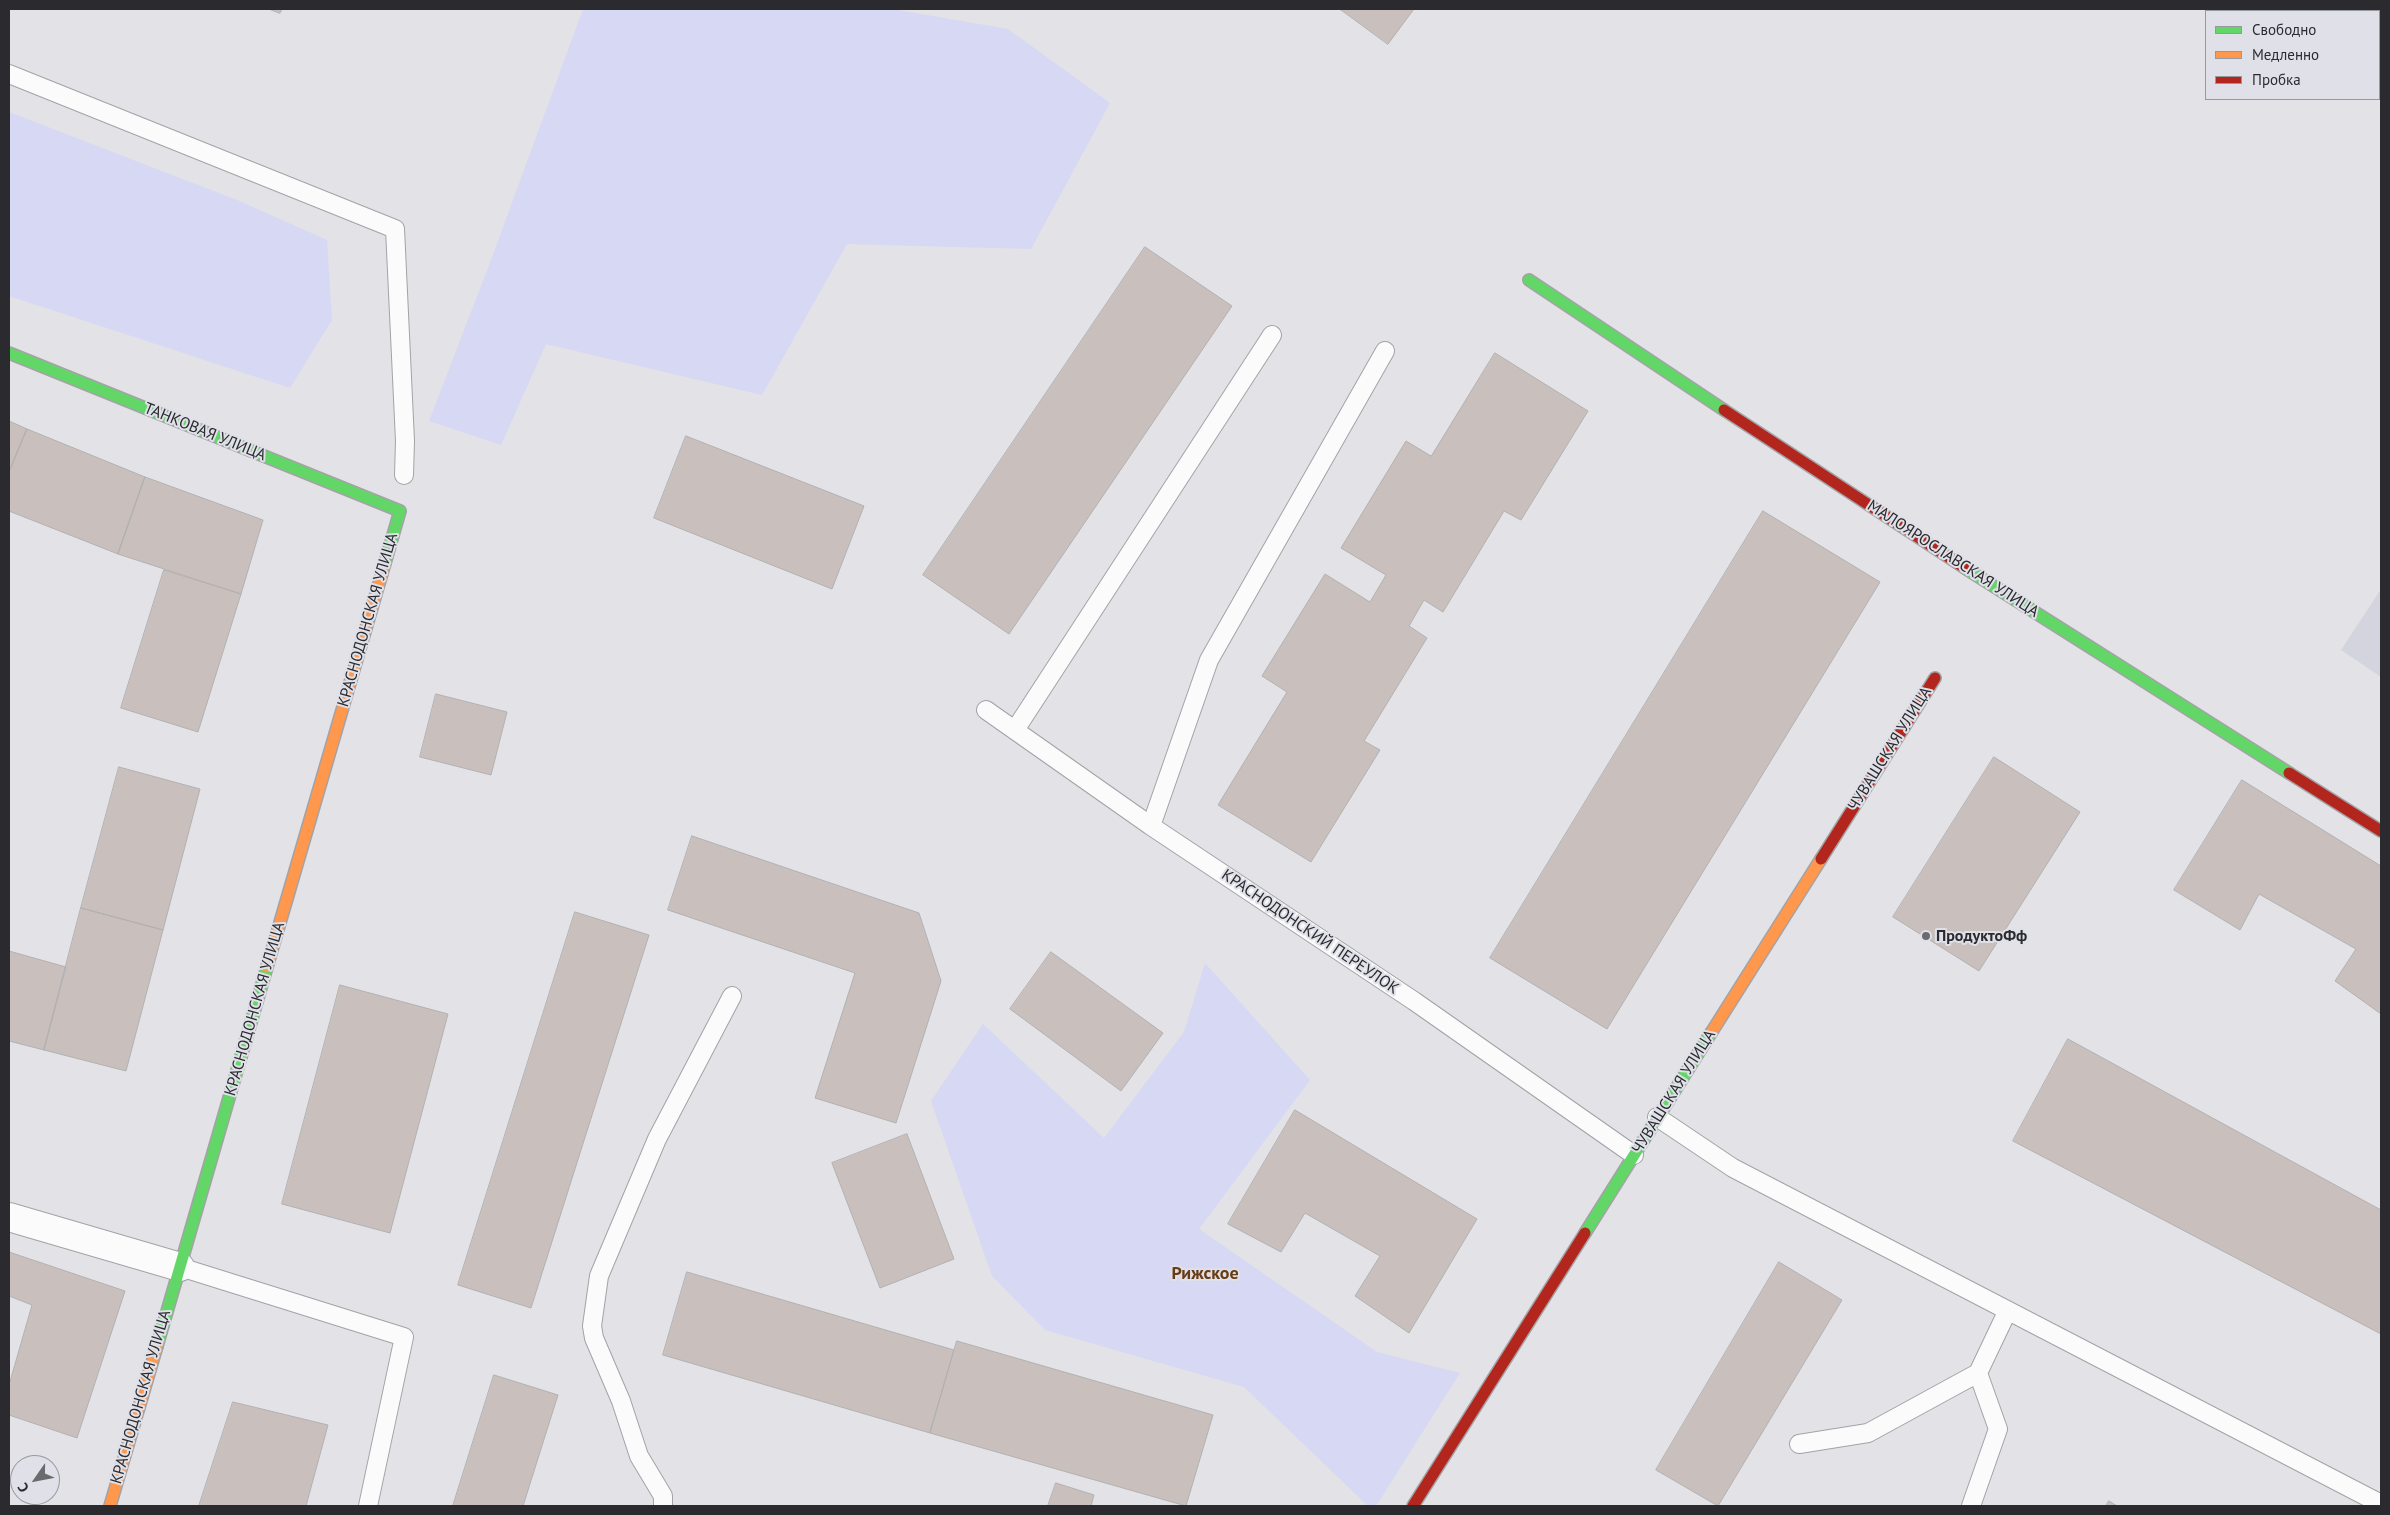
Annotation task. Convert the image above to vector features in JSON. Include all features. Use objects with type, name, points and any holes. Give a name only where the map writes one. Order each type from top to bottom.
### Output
[{"type":"street","name":"МАЛОЯРОСЛАВСКАЯ УЛИЦА","points":[[1529,280],[1897,525],[2381,829]]},
{"type":"street","name":"ТАНКОВАЯ УЛИЦА","points":[[9,353],[400,511]]},
{"type":"street","name":"КРАСНОДОНСКАЯ УЛИЦА","points":[[110,1506],[400,511]]},
{"type":"street","name":"ЧУВАШСКАЯ УЛИЦА","points":[[1413,1506],[1935,678]]},
{"type":"street","points":[[9,1217],[180,1267]]},
{"type":"lane","points":[[9,74],[395,229],[405,440],[404,475]]},
{"type":"lane","points":[[1015,730],[1272,335]]},
{"type":"lane","points":[[1151,826],[1209,660],[1384,351]]},
{"type":"lane","name":"КРАСНОДОНСКИЙ ПЕРЕУЛОК","points":[[986,710],[1151,826],[1414,1001],[1634,1155]]},
{"type":"lane","points":[[663,1506],[662,1496],[639,1456],[621,1401],[594,1338],[592,1326],[599,1276],[657,1139],[732,996]]},
{"type":"lane","points":[[1658,1117],[1733,1168],[2007,1312],[2381,1504]]},
{"type":"lane","points":[[180,1267],[404,1337],[368,1506]]},
{"type":"lane","points":[[1799,1444],[1868,1433],[1978,1373],[2007,1312]]},
{"type":"lane","points":[[1971,1506],[1998,1429],[1978,1373]]},
{"type":"shaded area","points":[[583,9],[892,9],[1008,29],[1110,103],[1031,249],[847,244],[762,395],[546,344],[501,445],[429,421],[491,260]]},
{"type":"shaded area","points":[[9,112],[237,200],[327,240],[332,320],[290,388],[9,296]]},
{"type":"shaded area","points":[[2381,589],[2381,677],[2341,650]]},
{"type":"shaded area","points":[[1205,963],[1310,1080],[1199,1229],[1377,1352],[1460,1373],[1376,1506],[1368,1506],[1244,1387],[1045,1330],[992,1276],[931,1101],[983,1024],[1104,1138],[1184,1032]]},
{"type":"building","points":[[269,9],[282,9],[280,13]]},
{"type":"building","points":[[1340,9],[1414,9],[1388,44]]},
{"type":"building","points":[[1145,247],[1232,306],[1009,634],[923,575]]},
{"type":"building","points":[[1495,353],[1588,411],[1521,520],[1504,511],[1443,612],[1424,600],[1409,626],[1427,638],[1364,741],[1380,750],[1311,862],[1218,805],[1287,692],[1262,676],[1325,574],[1370,602],[1386,575],[1341,548],[1406,441],[1431,456]]},
{"type":"building","points":[[9,421],[27,429],[9,472]]},
{"type":"building","points":[[27,429],[145,477],[118,554],[9,511],[9,472]]},
{"type":"building","points":[[686,436],[864,506],[832,589],[654,518]]},
{"type":"building","points":[[145,477],[263,520],[241,594],[118,554]]},
{"type":"building","points":[[1763,511],[1880,582],[1607,1029],[1490,958]]},
{"type":"building","points":[[164,570],[241,594],[198,732],[121,708]]},
{"type":"building","points":[[436,694],[507,712],[491,775],[420,757]]},
{"type":"building","points":[[1994,757],[2080,812],[1979,971],[1893,917]]},
{"type":"building","points":[[119,767],[200,789],[163,930],[81,908]]},
{"type":"building","points":[[2242,780],[2381,866],[2381,1014],[2335,981],[2356,949],[2259,894],[2240,930],[2174,890]]},
{"type":"building","points":[[692,836],[919,913],[941,981],[896,1123],[815,1098],[855,973],[668,910]]},
{"type":"building","points":[[81,908],[163,930],[126,1071],[44,1050]]},
{"type":"building","points":[[575,912],[649,935],[531,1308],[458,1285]]},
{"type":"building","points":[[9,951],[66,967],[44,1050],[9,1041]]},
{"type":"building","points":[[1051,952],[1163,1033],[1121,1091],[1010,1009]]},
{"type":"building","points":[[340,985],[448,1014],[390,1233],[282,1204]]},
{"type":"building","points":[[2068,1039],[2381,1210],[2381,1334],[2013,1141]]},
{"type":"building","points":[[1295,1110],[1477,1219],[1409,1333],[1355,1296],[1380,1256],[1305,1213],[1281,1252],[1228,1224]]},
{"type":"building","points":[[907,1134],[954,1259],[880,1288],[832,1163]]},
{"type":"building","points":[[9,1252],[125,1291],[77,1438],[9,1415],[9,1385],[32,1305],[9,1296]]},
{"type":"building","points":[[1779,1262],[1842,1300],[1718,1506],[1656,1470]]},
{"type":"building","points":[[687,1272],[954,1350],[930,1433],[663,1355]]},
{"type":"building","points":[[957,1341],[1213,1415],[1186,1506],[930,1433]]},
{"type":"building","points":[[494,1375],[558,1395],[523,1506],[453,1506]]},
{"type":"building","points":[[233,1402],[328,1425],[306,1506],[199,1506]]},
{"type":"building","points":[[1056,1483],[1094,1495],[1091,1506],[1048,1506]]},
{"type":"building","points":[[2109,1501],[2117,1506],[2106,1506]]},
{"type":"traffic: fast","points":[[1529,280],[1724,410]]},
{"type":"traffic: fast","points":[[9,353],[400,511],[385,563]]},
{"type":"traffic: fast","points":[[1965,568],[2289,773]]},
{"type":"traffic: fast","points":[[157,1346],[267,967]]},
{"type":"traffic: fast","points":[[1585,1233],[1711,1033]]},
{"type":"traffic: slow","points":[[267,967],[385,563]]},
{"type":"traffic: slow","points":[[1711,1033],[1821,859]]},
{"type":"traffic: slow","points":[[110,1506],[157,1346]]},
{"type":"traffic: jam","points":[[1724,410],[1965,568]]},
{"type":"traffic: jam","points":[[1821,859],[1935,678]]},
{"type":"traffic: jam","points":[[2289,773],[2381,831]]},
{"type":"traffic: jam","points":[[1413,1506],[1585,1233]]},
{"type":"place","name":"ПродуктоФф","points":[[1926,936]]},
{"type":"district","name":"Рижское","points":[[1205,1274]]}]
